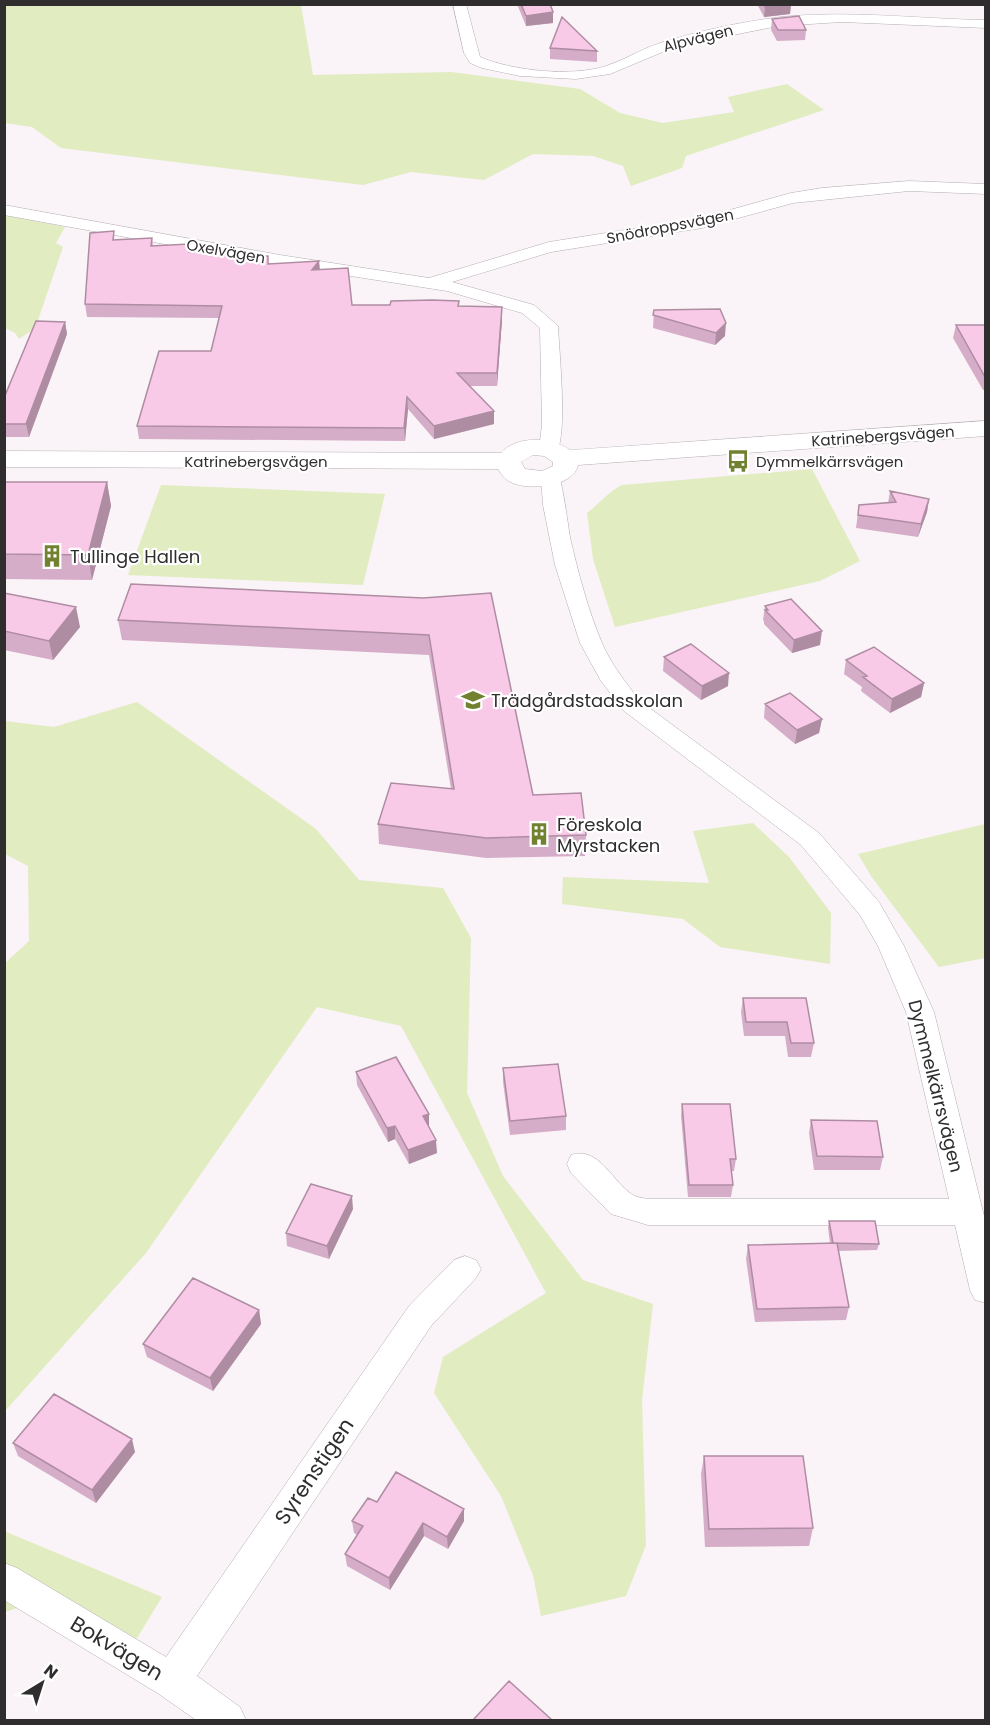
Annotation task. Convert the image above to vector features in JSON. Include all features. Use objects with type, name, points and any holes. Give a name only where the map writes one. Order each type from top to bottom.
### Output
[{"type":"street","name":"Alpvägen","points":[[459,4],[475,60],[501,70],[544,74],[603,72],[668,45],[736,29],[790,20],[859,18],[986,24]]},
{"type":"street","name":"Snödroppsvägen","points":[[430,283],[549,247],[702,223],[791,198],[822,193],[909,186],[986,189]]},
{"type":"street","name":"Oxelvägen","points":[[4,210],[280,260],[448,286]]},
{"type":"street","name":"Dymmelkärrsvägen","points":[[448,286],[528,309],[549,326],[555,461],[553,505],[566,565],[591,643],[609,676],[632,706],[810,839],[870,909],[891,946],[920,1012],[986,1290]]},
{"type":"street","name":"Katrinebergsvägen","points":[[4,459],[508,461],[511,471],[521,477],[535,479],[555,461],[986,428]]},
{"type":"street","points":[[582,1164],[622,1205],[648,1212],[968,1212]]},
{"type":"street","name":"Syrenstigen","points":[[172,1681],[420,1316],[465,1269]]},
{"type":"street","name":"Bokvägen","points":[[4,1580],[172,1681],[226,1720]]},
{"type":"green space","points":[[5,4],[301,5],[313,75],[451,72],[580,89],[620,113],[663,123],[734,112],[728,97],[787,84],[824,110],[686,156],[682,168],[631,186],[623,166],[593,156],[533,154],[484,180],[411,172],[363,185],[61,148],[32,127],[5,123]]},
{"type":"green space","points":[[4,215],[65,227],[56,243],[63,247],[37,323],[31,331],[19,339],[15,333],[5,328]]},
{"type":"green space","points":[[812,469],[860,561],[820,581],[615,627],[593,559],[587,513],[608,495],[622,485]]},
{"type":"green space","points":[[161,485],[385,494],[363,585],[128,575]]},
{"type":"green space","points":[[137,702],[316,829],[359,880],[443,888],[471,938],[467,1093],[503,1176],[583,1280],[653,1304],[642,1400],[646,1545],[626,1596],[541,1616],[533,1575],[501,1496],[434,1393],[443,1357],[546,1293],[401,1026],[317,1007],[146,1253],[5,1411],[5,963],[29,941],[28,866],[5,854],[5,721],[54,727]]},
{"type":"green space","points":[[753,823],[789,857],[831,913],[830,964],[720,947],[683,919],[562,904],[563,877],[709,883],[693,831]]},
{"type":"green space","points":[[985,824],[985,958],[939,967],[871,876],[858,854]]},
{"type":"green space","points":[[4,1531],[162,1597],[134,1643],[48,1598],[5,1612]]},
{"type":"building","points":[[521,4],[550,4],[553,12],[526,16]]},
{"type":"building","points":[[764,4],[784,4],[765,7]]},
{"type":"building","points":[[799,16],[806,30],[778,30],[772,19]]},
{"type":"building","points":[[562,17],[597,51],[550,48]]},
{"type":"building","points":[[114,231],[113,240],[152,238],[151,246],[189,244],[189,252],[228,250],[229,258],[268,256],[268,264],[319,261],[312,270],[348,268],[352,305],[390,305],[391,301],[432,300],[459,301],[458,306],[502,307],[497,373],[457,373],[494,411],[434,426],[407,397],[404,428],[137,426],[159,351],[211,351],[222,306],[85,304],[90,233]]},
{"type":"building","points":[[720,309],[726,323],[716,333],[653,315],[654,310]]},
{"type":"building","points":[[36,321],[65,322],[26,424],[4,424],[4,398]]},
{"type":"building","points":[[956,325],[986,325],[986,377],[985,377]]},
{"type":"building","name":"Tullinge Hallen","points":[[4,482],[107,482],[88,555],[4,554]]},
{"type":"building","points":[[890,491],[929,499],[921,524],[858,515],[859,505],[896,502]]},
{"type":"building","points":[[131,584],[423,598],[491,593],[533,795],[581,793],[586,835],[486,838],[378,824],[391,783],[454,789],[429,635],[118,620]]},
{"type":"building","points":[[4,593],[76,607],[49,641],[4,631]]},
{"type":"building","points":[[791,599],[822,631],[794,640],[765,610],[768,610],[765,606]]},
{"type":"building","points":[[691,644],[729,673],[702,686],[664,657]]},
{"type":"building","points":[[874,647],[924,683],[892,699],[863,677],[867,676],[846,660]]},
{"type":"building","points":[[790,693],[822,719],[797,730],[765,704]]},
{"type":"building","points":[[743,998],[806,998],[814,1043],[791,1043],[787,1022],[746,1022]]},
{"type":"building","points":[[396,1057],[429,1114],[423,1116],[436,1140],[408,1150],[395,1126],[387,1128],[356,1072]]},
{"type":"building","points":[[558,1064],[566,1116],[510,1121],[503,1068]]},
{"type":"building","points":[[682,1104],[730,1104],[736,1159],[730,1159],[733,1185],[689,1185]]},
{"type":"building","points":[[811,1120],[877,1121],[883,1157],[817,1156]]},
{"type":"building","points":[[311,1184],[352,1196],[327,1246],[286,1233]]},
{"type":"building","points":[[829,1221],[875,1221],[879,1244],[833,1243]]},
{"type":"building","points":[[837,1243],[849,1307],[757,1309],[748,1245]]},
{"type":"building","points":[[193,1278],[259,1310],[210,1378],[143,1344]]},
{"type":"building","points":[[54,1394],[132,1439],[92,1490],[13,1443]]},
{"type":"building","points":[[704,1456],[803,1456],[813,1528],[709,1529]]},
{"type":"building","points":[[396,1472],[464,1509],[447,1537],[423,1523],[389,1578],[345,1554],[363,1526],[352,1521],[368,1498],[377,1502]]},
{"type":"building","points":[[509,1681],[552,1720],[473,1720]]},
{"type":"place","name":"Dymmelkärrsvägen","points":[[738,461]]},
{"type":"place","name":"Tullinge Hallen","points":[[52,556]]},
{"type":"place","name":"Trädgårdstadsskolan","points":[[473,700]]},
{"type":"place","name":"Föreskola Myrstacken","points":[[539,834]]}]
